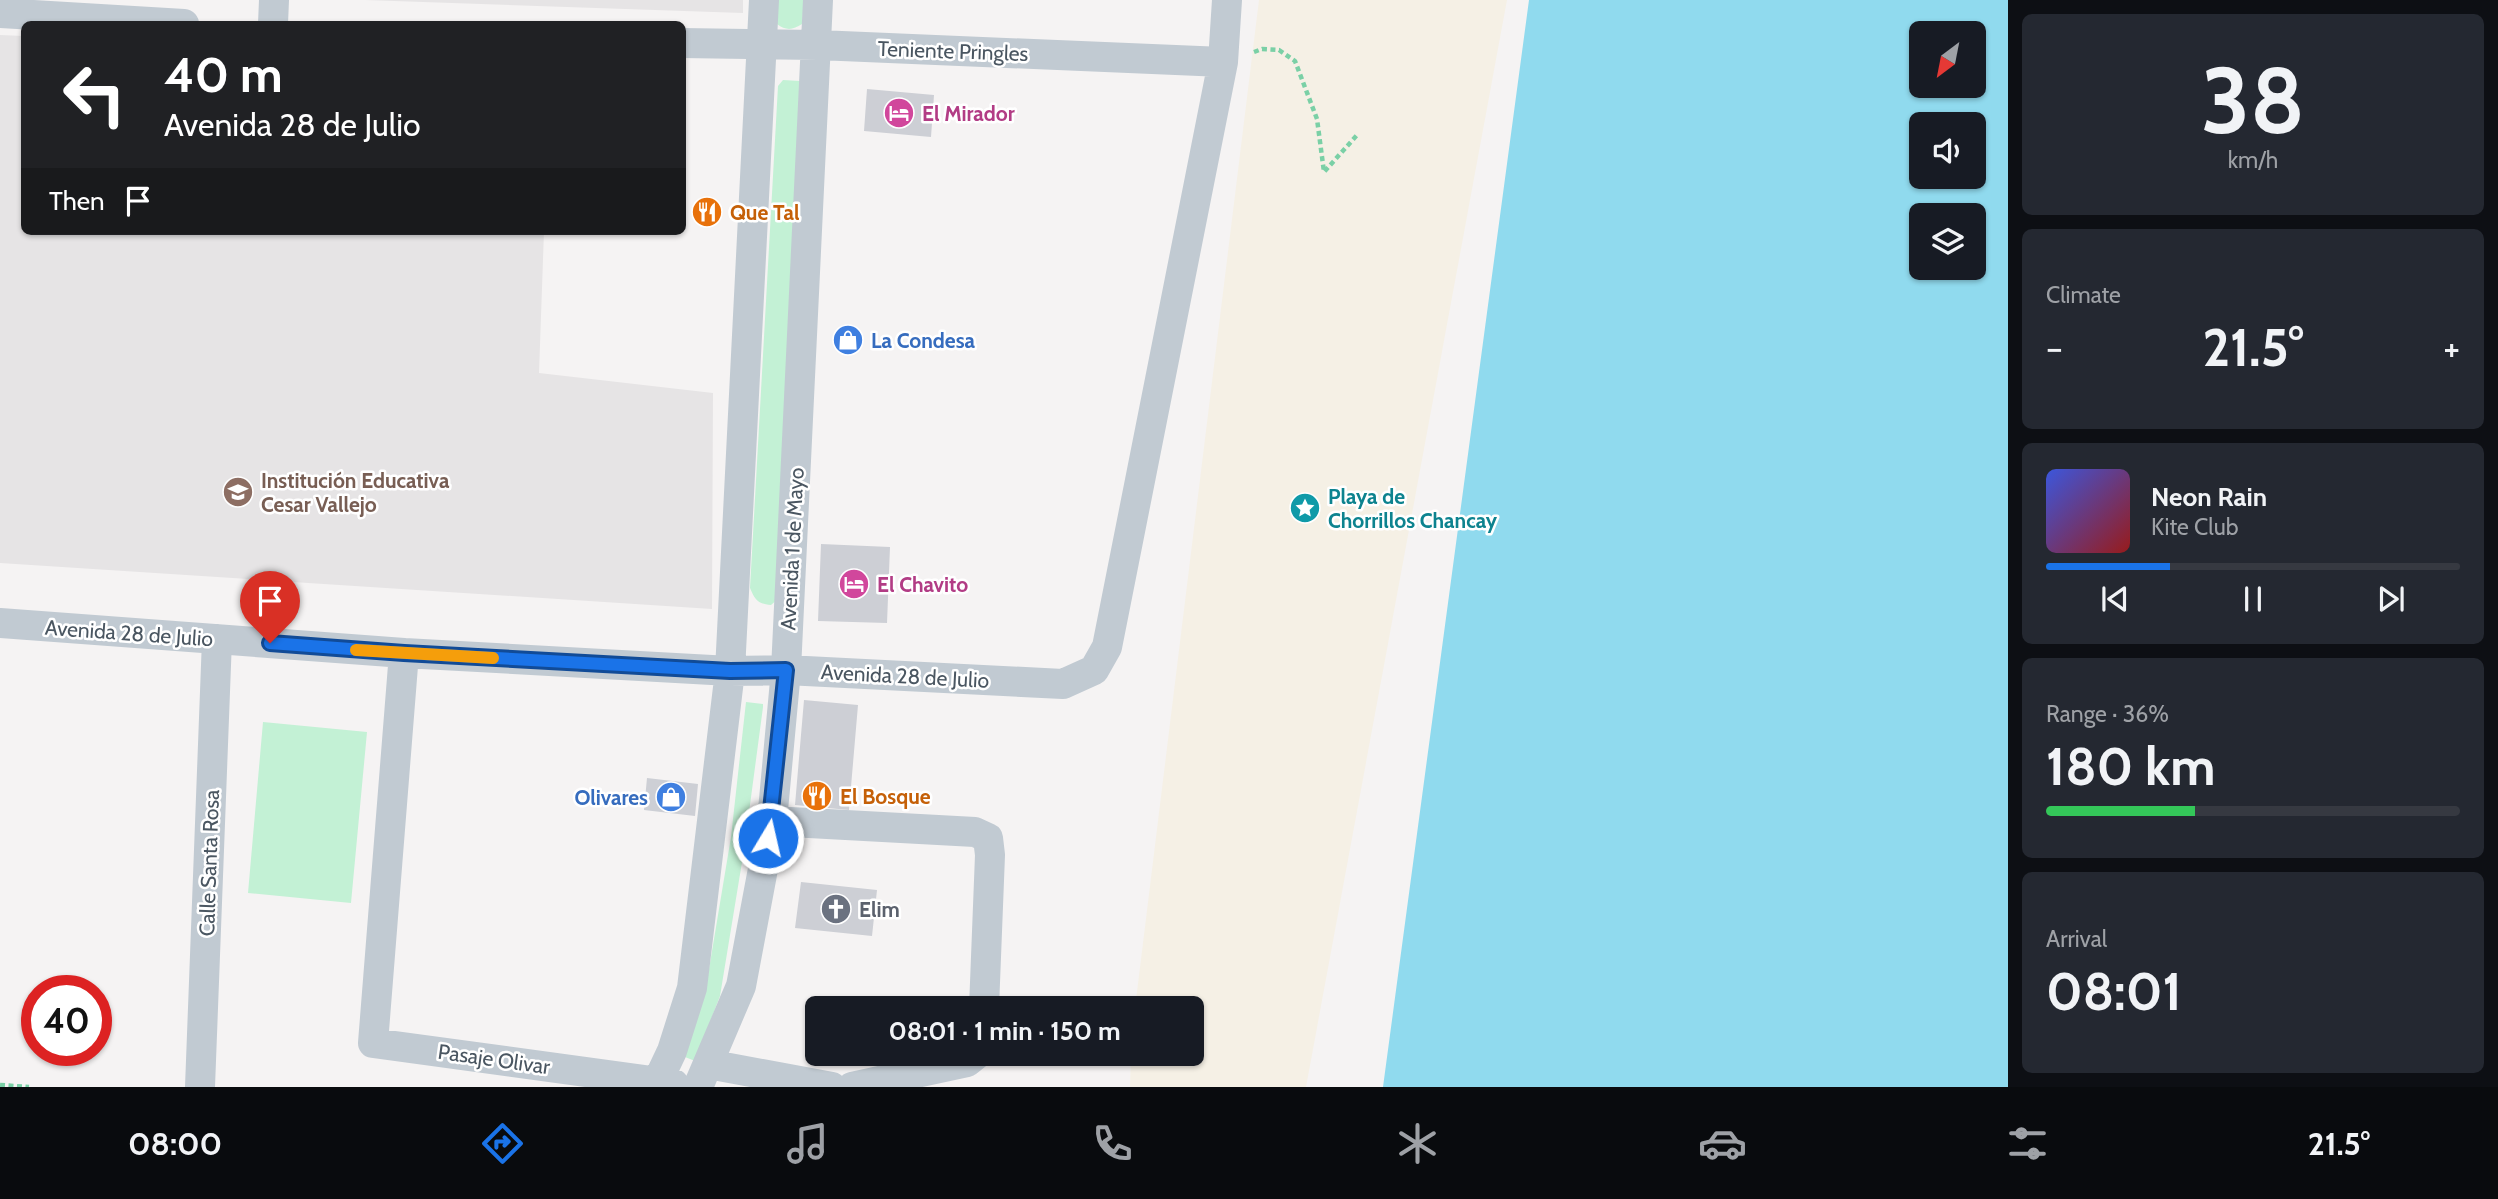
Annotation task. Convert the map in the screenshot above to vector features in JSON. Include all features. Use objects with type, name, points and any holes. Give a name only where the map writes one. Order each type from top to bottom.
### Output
[{"type":"street","points":[[273,21],[274,0]]},
{"type":"street","points":[[656,1084],[672,1051],[692,988],[730,671],[764,0]]},
{"type":"street","name":"Avenida 1 de Mayo","points":[[702,1079],[741,986],[772,821],[786,670],[818,0]]},
{"type":"street","points":[[1223,62],[1227,0]]},
{"type":"street","points":[[0,13],[134,21]]},
{"type":"street","name":"Teniente Pringles","points":[[686,43],[1223,62]]},
{"type":"street","name":"Avenida 28 de Julio","points":[[0,624],[404,653],[730,671],[786,670],[1063,684],[1094,670],[1107,647],[1223,62]]},
{"type":"street","name":"Calle Santa Rosa","points":[[201,1087],[217,639]]},
{"type":"street","name":"Pasaje Olivar","points":[[404,653],[373,1043],[656,1084],[702,1079],[832,1087]]},
{"type":"street","points":[[772,821],[975,832],[988,838],[990,855],[984,996]]},
{"type":"street","points":[[852,1087],[949,1066]]},
{"type":"path","points":[[1223,62],[1262,49],[1279,50],[1295,61],[1317,119],[1324,172],[1358,134]]},
{"type":"path","points":[[0,1085],[29,1087]]},
{"type":"shaded area","points":[[365,0],[743,0],[743,13]]},
{"type":"shaded area","points":[[0,35],[21,36],[21,235],[544,235],[539,373],[713,393],[712,609],[0,563]]},
{"type":"green space","points":[[778,0],[804,0],[802,24],[790,29],[777,24]]},
{"type":"green space","points":[[783,80],[800,81],[779,598],[771,605],[758,601],[750,588],[778,86]]},
{"type":"green space","points":[[746,702],[763,704],[763,707],[744,850],[720,996],[695,1061],[685,1057],[705,993],[731,837]]},
{"type":"green space","points":[[263,722],[367,732],[351,903],[248,893]]},
{"type":"sand","name":"Playa de Chorrillos Chancay","points":[[1259,0],[1507,0],[1306,1087],[1130,1087],[1131,1066],[1204,1066],[1204,996],[1136,996]]},
{"type":"water","points":[[1529,0],[2008,0],[2008,1087],[1383,1087]]},
{"type":"building","name":"El Mirador","points":[[867,89],[934,95],[931,137],[864,131]]},
{"type":"building","name":"El Chavito","points":[[821,544],[890,547],[887,623],[818,621]]},
{"type":"building","points":[[804,700],[858,705],[849,810],[795,805]]},
{"type":"building","name":"Olivares","points":[[647,778],[698,784],[695,816],[644,810]]},
{"type":"building","name":"Elim","points":[[801,882],[877,890],[872,936],[795,928]]},
{"type":"slow traffic","points":[[356,650],[493,658]]},
{"type":"place","name":"El Mirador","points":[[899,113]]},
{"type":"place","name":"Que Tal","points":[[707,212]]},
{"type":"place","name":"La Condesa","points":[[848,340]]},
{"type":"place","name":"Institución Educativa Cesar Vallejo","points":[[238,492]]},
{"type":"place","name":"Playa de Chorrillos Chancay","points":[[1305,508]]},
{"type":"place","name":"El Chavito","points":[[854,584]]},
{"type":"place","name":"El Bosque","points":[[817,796]]},
{"type":"place","name":"Olivares","points":[[671,797]]},
{"type":"place","name":"Elim","points":[[836,909]]},
{"type":"route","points":[[270,643],[730,671],[786,670],[772,821],[768,838]]}]
